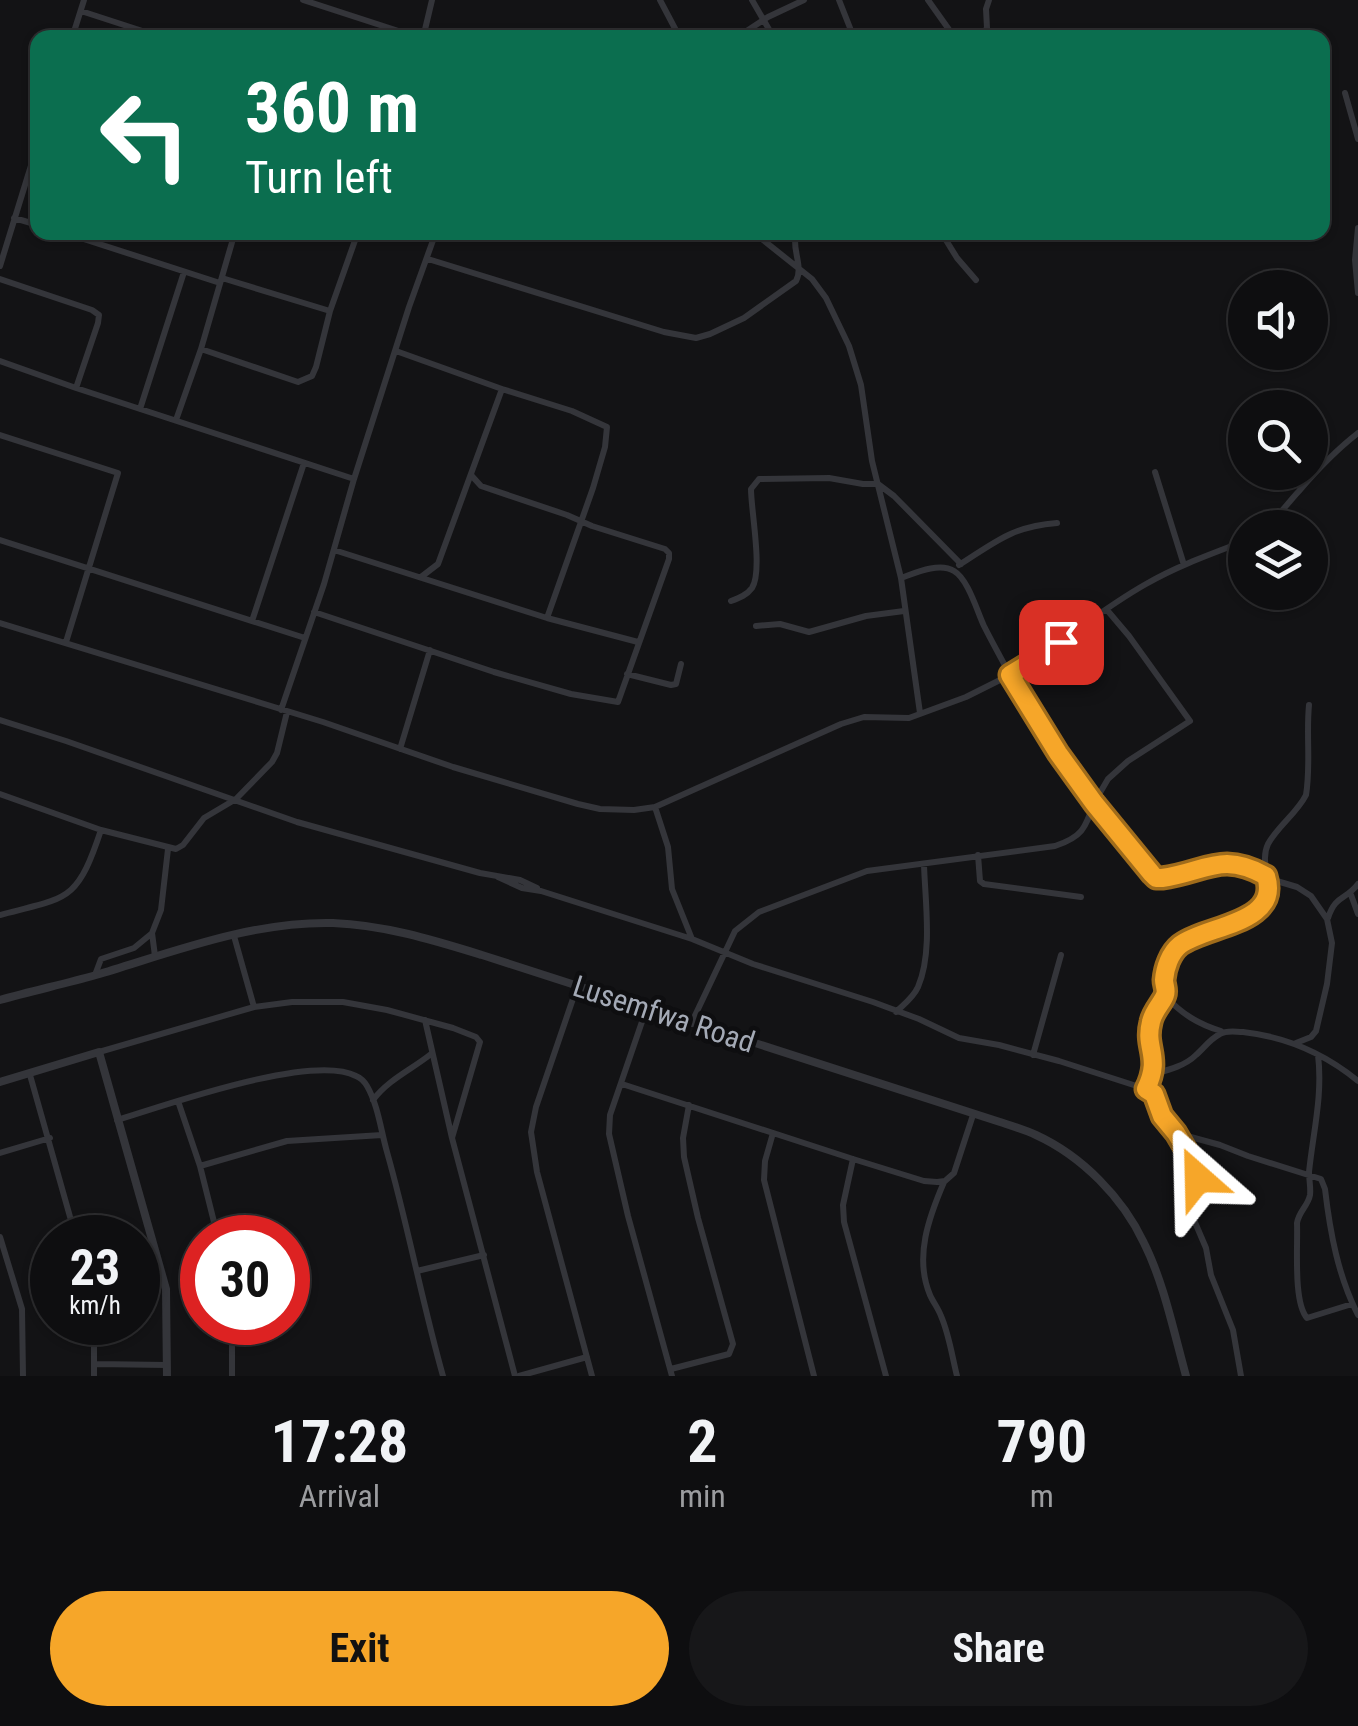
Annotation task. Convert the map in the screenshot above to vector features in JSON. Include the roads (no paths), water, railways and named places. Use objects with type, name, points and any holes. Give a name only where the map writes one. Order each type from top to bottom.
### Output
[{"type":"street","points":[[75,30],[84,0]]},
{"type":"street","points":[[302,0],[397,30]]},
{"type":"street","points":[[424,30],[432,0]]},
{"type":"street","points":[[660,0],[676,30]]},
{"type":"street","points":[[752,0],[769,30]]},
{"type":"street","points":[[748,30],[804,0]]},
{"type":"street","points":[[839,0],[851,30]]},
{"type":"street","points":[[928,0],[949,30]]},
{"type":"street","points":[[986,30],[989,0]]},
{"type":"street","points":[[81,11],[139,30]]},
{"type":"street","points":[[1345,93],[1358,139]]},
{"type":"street","points":[[0,266],[30,171]]},
{"type":"street","points":[[14,218],[30,223]]},
{"type":"street","points":[[1358,228],[1358,292]]},
{"type":"street","points":[[86,240],[184,272],[330,311]]},
{"type":"street","points":[[176,420],[234,240]]},
{"type":"street","points":[[201,349],[298,382],[312,376],[355,240]]},
{"type":"street","points":[[0,794],[100,830],[176,849],[204,818],[236,799],[272,762],[354,479],[408,307],[434,240]]},
{"type":"street","points":[[763,240],[799,267],[823,293],[849,346],[861,385],[900,578],[920,713]]},
{"type":"street","points":[[428,258],[664,332],[696,338],[744,318],[796,282],[800,274],[795,240]]},
{"type":"street","points":[[947,240],[976,280]]},
{"type":"street","points":[[140,410],[184,272]]},
{"type":"street","points":[[0,279],[98,315],[76,388]]},
{"type":"street","points":[[396,351],[572,410],[607,427],[600,464],[547,618]]},
{"type":"street","points":[[0,361],[354,479]]},
{"type":"street","points":[[421,577],[438,564],[502,389]]},
{"type":"street","points":[[1283,510],[1358,433]]},
{"type":"street","points":[[0,436],[118,473],[66,642]]},
{"type":"street","points":[[252,621],[304,462]]},
{"type":"street","points":[[1155,472],[1184,564]]},
{"type":"street","points":[[314,612],[553,689],[615,703],[619,700],[669,553],[481,486],[472,475]]},
{"type":"street","points":[[732,601],[754,586],[757,572],[751,489],[758,479],[839,479],[878,484],[961,564]]},
{"type":"street","points":[[465,490],[481,486]]},
{"type":"street","points":[[952,570],[1012,531],[1057,523]]},
{"type":"street","points":[[0,540],[305,638]]},
{"type":"street","points":[[0,623],[578,804],[634,810],[655,807],[840,724],[864,717],[910,718],[966,697],[1044,654],[1144,585],[1228,547]]},
{"type":"street","points":[[334,550],[547,618],[638,642]]},
{"type":"street","points":[[900,578],[932,568],[952,570],[963,579],[1010,675],[1058,753],[1156,878],[1214,864],[1248,866],[1310,896],[1327,920],[1332,958],[1320,1019],[1311,1037],[1296,1043]]},
{"type":"street","points":[[691,1024],[735,931],[759,912],[867,871],[1028,851],[1073,840],[1082,832],[1108,779],[1128,761],[1190,721],[1107,610]]},
{"type":"street","points":[[756,626],[780,624],[809,632],[866,616],[904,611]]},
{"type":"street","points":[[400,749],[430,650]]},
{"type":"street","points":[[627,674],[671,686],[676,684],[681,664]]},
{"type":"street","points":[[1309,705],[1305,800],[1268,844],[1264,857],[1270,889],[1266,901],[1254,913],[1178,946],[1164,976],[1166,996],[1182,1014],[1203,1026],[1296,1043],[1358,1082]]},
{"type":"street","points":[[0,720],[297,822],[520,880],[541,891],[919,1019],[959,1038],[999,1045],[1146,1089],[1154,1094],[1162,1116],[1196,1170],[1194,1220],[1233,1330],[1241,1376]]},
{"type":"street","points":[[655,807],[668,847],[672,888],[692,939]]},
{"type":"street","points":[[0,916],[50,902],[73,890],[86,870],[100,830]]},
{"type":"street","points":[[96,975],[101,959],[134,948],[152,933],[161,910],[168,849]]},
{"type":"street","points":[[978,855],[980,881],[984,884],[1081,897]]},
{"type":"street","points":[[896,1012],[915,993],[922,974],[927,924],[924,864]]},
{"type":"street","points":[[1327,920],[1335,901],[1358,884]]},
{"type":"street","points":[[1350,892],[1358,914]]},
{"type":"street","name":"Lusemfwa Road","points":[[0,1000],[156,956],[291,924],[377,926],[419,936],[1036,1135],[1070,1154],[1101,1182],[1145,1244],[1186,1376]]},
{"type":"street","points":[[152,933],[156,956]]},
{"type":"street","points":[[234,936],[254,1008]]},
{"type":"street","points":[[1032,1055],[1061,955]]},
{"type":"street","points":[[577,987],[531,1132],[536,1172],[592,1376]]},
{"type":"street","points":[[1146,1089],[1154,1060],[1148,1035],[1151,1019],[1166,996]]},
{"type":"street","points":[[0,1082],[254,1008],[292,1002],[343,1002],[425,1020],[476,1037],[480,1049],[452,1138]]},
{"type":"street","points":[[646,1010],[608,1125],[610,1147],[672,1372],[729,1354],[733,1344],[684,1157],[682,1138],[689,1105]]},
{"type":"street","points":[[425,1020],[452,1138],[517,1376],[587,1358]]},
{"type":"street","points":[[1153,1074],[1194,1058],[1223,1032]]},
{"type":"street","points":[[100,1052],[166,1289],[168,1376]]},
{"type":"street","points":[[372,1100],[388,1082],[431,1054]]},
{"type":"street","points":[[1318,1054],[1320,1078],[1310,1195],[1297,1223],[1302,1313],[1313,1318],[1352,1304]]},
{"type":"street","points":[[117,1120],[296,1071],[346,1072],[359,1077],[366,1083],[382,1135],[443,1376]]},
{"type":"street","points":[[30,1074],[70,1215]]},
{"type":"street","points":[[622,1084],[853,1159],[924,1180],[945,1181]]},
{"type":"street","points":[[178,1102],[212,1215]]},
{"type":"street","points":[[958,1376],[942,1316],[930,1295],[923,1270],[924,1244],[945,1181],[954,1173],[973,1114]]},
{"type":"street","points":[[772,1133],[764,1180],[814,1376]]},
{"type":"street","points":[[1176,1133],[1317,1176],[1324,1182],[1339,1267],[1358,1316]]},
{"type":"street","points":[[200,1166],[287,1141],[382,1135]]},
{"type":"street","points":[[0,1153],[50,1138]]},
{"type":"street","points":[[853,1159],[842,1206],[844,1222],[886,1376]]},
{"type":"street","points":[[0,1237],[22,1310],[23,1376]]},
{"type":"street","points":[[417,1271],[484,1254]]},
{"type":"street","points":[[94,1345],[94,1376]]},
{"type":"street","points":[[232,1345],[232,1376]]},
{"type":"street","points":[[94,1364],[168,1365]]}]
